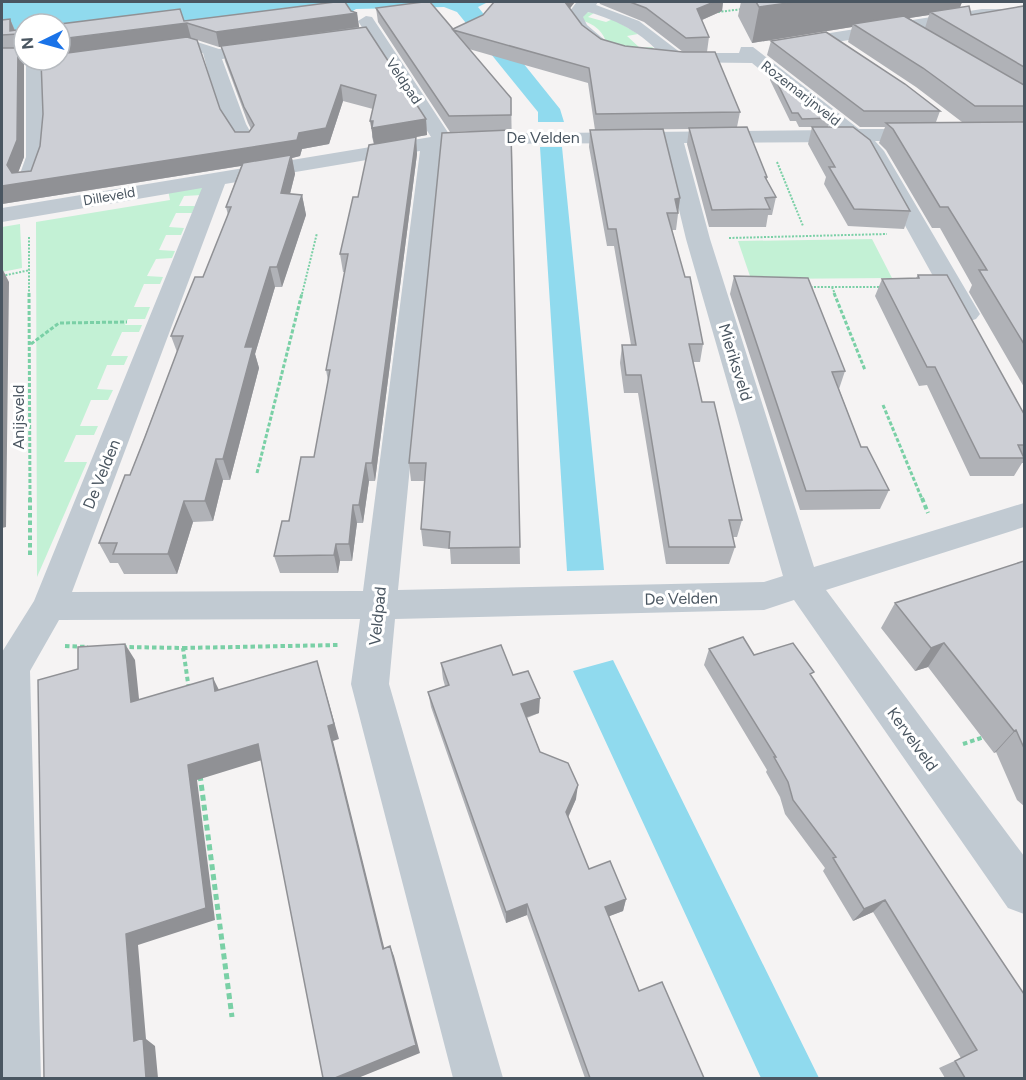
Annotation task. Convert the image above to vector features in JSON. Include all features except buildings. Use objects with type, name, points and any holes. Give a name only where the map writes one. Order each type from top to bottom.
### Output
[{"type":"street","points":[[620,54],[599,45],[580,28],[574,16],[586,4],[622,16],[641,26],[676,58]]},
{"type":"street","points":[[654,58],[762,51],[982,14],[1024,14]]},
{"type":"street","name":"Veldpad","points":[[349,36],[369,27],[437,141],[378,604],[370,684],[478,1078]]},
{"type":"street","points":[[903,27],[924,39]]},
{"type":"street","points":[[827,39],[854,57]]},
{"type":"street","points":[[138,52],[190,45],[211,50],[236,124],[246,142]]},
{"type":"street","points":[[212,55],[281,46]]},
{"type":"street","name":"Rozemarijnveld","points":[[762,51],[874,151],[980,336]]},
{"type":"street","points":[[72,58],[104,57]]},
{"type":"street","points":[[28,182],[36,157],[29,72]]},
{"type":"street","name":"De Velden","points":[[944,135],[460,138],[249,175],[217,177],[49,606],[378,604],[764,596],[803,586],[1024,515]]},
{"type":"street","name":"Mieriksveld","points":[[672,137],[698,239],[803,586]]},
{"type":"street","name":"Dilleveld","points":[[2,215],[217,177]]},
{"type":"street","name":"Kervelveld","points":[[803,586],[1024,892]]},
{"type":"street","points":[[16,1078],[13,662],[49,606]]},
{"type":"path","points":[[713,13],[751,7]]},
{"type":"path","points":[[767,136],[804,226]]},
{"type":"path","name":"Anijsveld","points":[[27,211],[31,270],[30,603],[49,606]]},
{"type":"path","points":[[257,473],[317,233]]},
{"type":"path","points":[[698,239],[921,234]]},
{"type":"path","points":[[2,276],[31,270]]},
{"type":"path","points":[[797,287],[892,287]]},
{"type":"path","points":[[832,287],[865,370]]},
{"type":"path","points":[[30,344],[59,323],[162,321]]},
{"type":"path","points":[[883,405],[940,541]]},
{"type":"path","points":[[115,647],[374,645]]},
{"type":"path","points":[[13,662],[93,647]]},
{"type":"path","points":[[183,648],[189,694]]},
{"type":"path","points":[[926,758],[992,734]]},
{"type":"path","points":[[198,763],[232,1017]]},
{"type":"green space","points":[[586,12],[594,13],[588,17],[606,22],[613,19],[638,34],[627,36],[640,48],[652,47],[657,51],[652,53],[607,43],[597,28],[581,20]]},
{"type":"green space","points":[[206,184],[202,195],[184,196],[179,206],[195,206],[192,213],[176,213],[169,227],[184,228],[181,235],[166,235],[159,250],[175,251],[172,258],[156,259],[147,276],[163,277],[160,284],[144,284],[134,307],[150,307],[145,319],[128,319],[125,325],[142,325],[139,332],[122,332],[111,356],[128,356],[124,365],[107,365],[97,389],[113,390],[108,400],[91,400],[80,426],[98,426],[94,435],[76,435],[64,462],[87,462],[37,577],[36,222],[170,200],[168,190]]},
{"type":"green space","points":[[20,224],[22,268],[2,272],[2,227]]},
{"type":"green space","points":[[872,239],[892,278],[751,279],[738,241]]},
{"type":"water","points":[[2,2],[488,2],[478,7],[560,109],[564,122],[538,122],[538,112],[457,12],[444,7],[356,9],[348,14],[72,39],[72,12],[12,12],[12,37],[2,35]]},
{"type":"water","points":[[540,147],[562,147],[604,570],[567,571]]},
{"type":"water","points":[[613,660],[819,1078],[761,1078],[573,671]]}]
